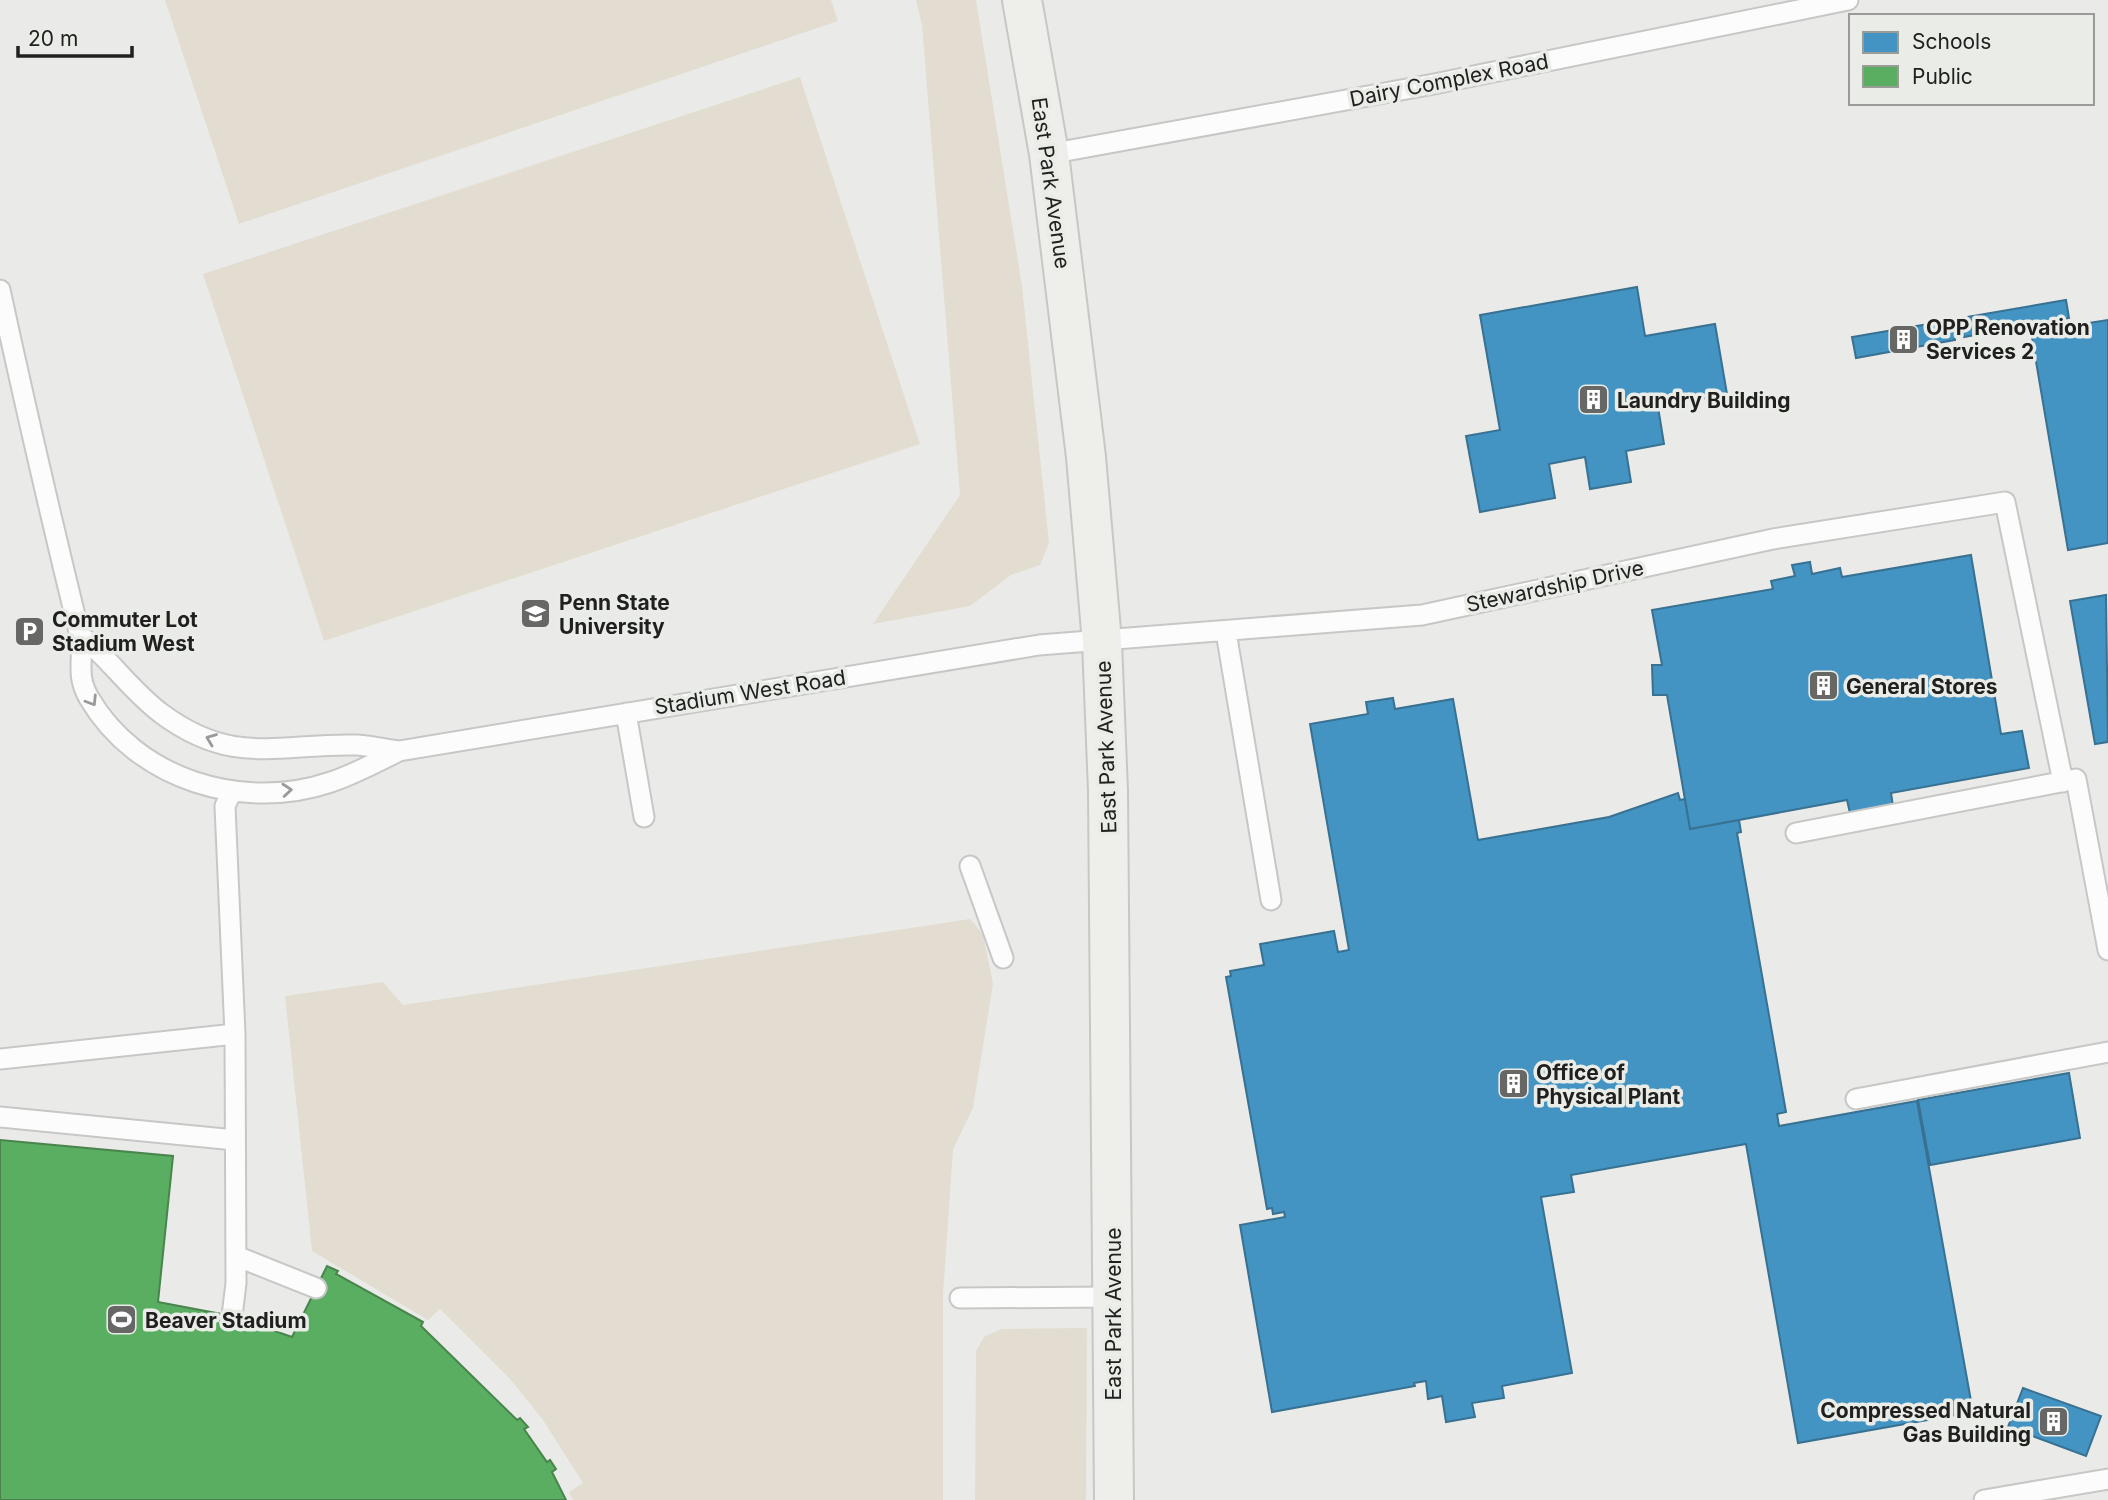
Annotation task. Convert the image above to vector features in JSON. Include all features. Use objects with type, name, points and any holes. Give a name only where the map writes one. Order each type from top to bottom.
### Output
[{"type":"main road","name":"East Park Avenue","points":[[1023,0],[1049,154],[1086,457],[1102,642],[1108,791],[1114,1500]]},
{"type":"lane","name":"Dairy Complex Road","points":[[1049,154],[1434,84],[1848,0]]},
{"type":"lane","points":[[0,290],[54,537],[81,636],[80,679],[89,698],[113,730],[132,748],[180,778],[232,791],[297,790],[319,785],[399,751]]},
{"type":"lane","name":"Stewardship Drive","points":[[1102,642],[1422,615],[1773,539],[2005,502],[2063,782]]},
{"type":"lane","points":[[1226,632],[1271,900]]},
{"type":"lane","points":[[81,636],[162,714],[210,740],[237,748],[268,751],[358,745],[399,751]]},
{"type":"lane","name":"Stadium West Road","points":[[399,751],[1039,645],[1102,642]]},
{"type":"lane","points":[[626,713],[645,817]]},
{"type":"lane","points":[[1796,833],[2076,779],[2108,950]]},
{"type":"lane","points":[[232,791],[225,806],[235,1034],[236,1256],[232,1316]]},
{"type":"lane","points":[[970,866],[1003,958]]},
{"type":"lane","points":[[0,1059],[235,1034]]},
{"type":"lane","points":[[1856,1099],[2108,1052]]},
{"type":"lane","points":[[0,1117],[235,1140]]},
{"type":"lane","points":[[236,1256],[316,1288]]},
{"type":"lane","points":[[960,1298],[1114,1297]]},
{"type":"lane","points":[[1984,1500],[2108,1479]]},
{"type":"shaded area","points":[[165,0],[831,0],[838,21],[239,224]]},
{"type":"shaded area","points":[[916,0],[976,0],[1022,286],[1049,543],[1040,565],[1011,575],[970,606],[873,624],[960,495],[922,25]]},
{"type":"shaded area","points":[[800,77],[920,444],[324,641],[203,274]]},
{"type":"shaded area","points":[[970,919],[983,934],[993,984],[973,1108],[953,1149],[943,1295],[943,1500],[573,1500],[569,1492],[583,1483],[543,1420],[510,1379],[440,1309],[428,1320],[312,1251],[285,996],[383,982],[403,1005]]},
{"type":"shaded area","points":[[1087,1328],[1086,1500],[975,1500],[976,1351],[984,1337],[1001,1329]]},
{"type":"building: Schools","name":"Laundry Building","points":[[1637,287],[1645,336],[1715,324],[1727,394],[1658,407],[1664,444],[1626,451],[1631,482],[1590,489],[1585,457],[1549,464],[1555,498],[1480,512],[1466,436],[1500,430],[1480,315]]},
{"type":"building: Schools","points":[[2066,300],[2069,318],[1964,337],[1961,318]]},
{"type":"building: Schools","name":"OPP Renovation Services 2","points":[[1952,320],[1955,340],[1856,358],[1852,337]]},
{"type":"building: Schools","points":[[2108,320],[2108,543],[2068,550],[2031,332]]},
{"type":"building: Schools","name":"General Stores","points":[[1971,555],[2001,734],[2022,731],[2029,768],[1891,793],[1893,806],[1850,813],[1847,800],[1690,829],[1667,695],[1653,695],[1652,665],[1662,665],[1652,610],[1773,589],[1771,581],[1795,576],[1792,565],[1810,562],[1812,574],[1840,568],[1842,577]]},
{"type":"building: Schools","points":[[2106,595],[2108,742],[2095,744],[2070,601]]},
{"type":"building: Schools","name":"Office of Physical Plant","points":[[1393,698],[1395,709],[1453,699],[1478,840],[1609,817],[1678,793],[1680,800],[1685,799],[1690,829],[1739,820],[1741,832],[1737,833],[1786,1112],[1777,1114],[1779,1126],[1917,1101],[1973,1412],[1798,1443],[1746,1144],[1571,1175],[1574,1192],[1541,1197],[1572,1373],[1502,1386],[1504,1398],[1472,1403],[1475,1417],[1446,1422],[1442,1396],[1428,1399],[1426,1381],[1414,1383],[1415,1386],[1272,1412],[1240,1225],[1285,1217],[1284,1212],[1273,1214],[1272,1208],[1267,1209],[1226,977],[1231,976],[1230,971],[1264,965],[1260,944],[1334,931],[1338,952],[1349,950],[1310,724],[1368,714],[1366,702]]},
{"type":"building: Schools","points":[[2069,1073],[2080,1138],[1930,1165],[1918,1100]]},
{"type":"building: Schools","name":"Compressed Natural Gas Building","points":[[2023,1388],[2101,1416],[2086,1456],[2008,1427]]},
{"type":"building: Public","name":"Beaver Stadium","points":[[0,1140],[173,1156],[158,1302],[232,1316],[292,1337],[327,1266],[338,1271],[336,1274],[423,1322],[421,1326],[517,1420],[520,1418],[528,1427],[524,1429],[547,1462],[550,1460],[556,1469],[552,1472],[566,1500],[0,1500]]},
{"type":"place","name":"OPP Renovation Services 2","points":[[1903,339]]},
{"type":"place","name":"Laundry Building","points":[[1594,400]]},
{"type":"place","name":"Penn State University","points":[[536,614]]},
{"type":"place","name":"Commuter Lot Stadium West","points":[[29,631]]},
{"type":"place","name":"General Stores","points":[[1823,686]]},
{"type":"place","name":"Office of Physical Plant","points":[[1513,1084]]},
{"type":"place","name":"Beaver Stadium","points":[[122,1320]]},
{"type":"place","name":"Compressed Natural Gas Building","points":[[2054,1422]]}]
